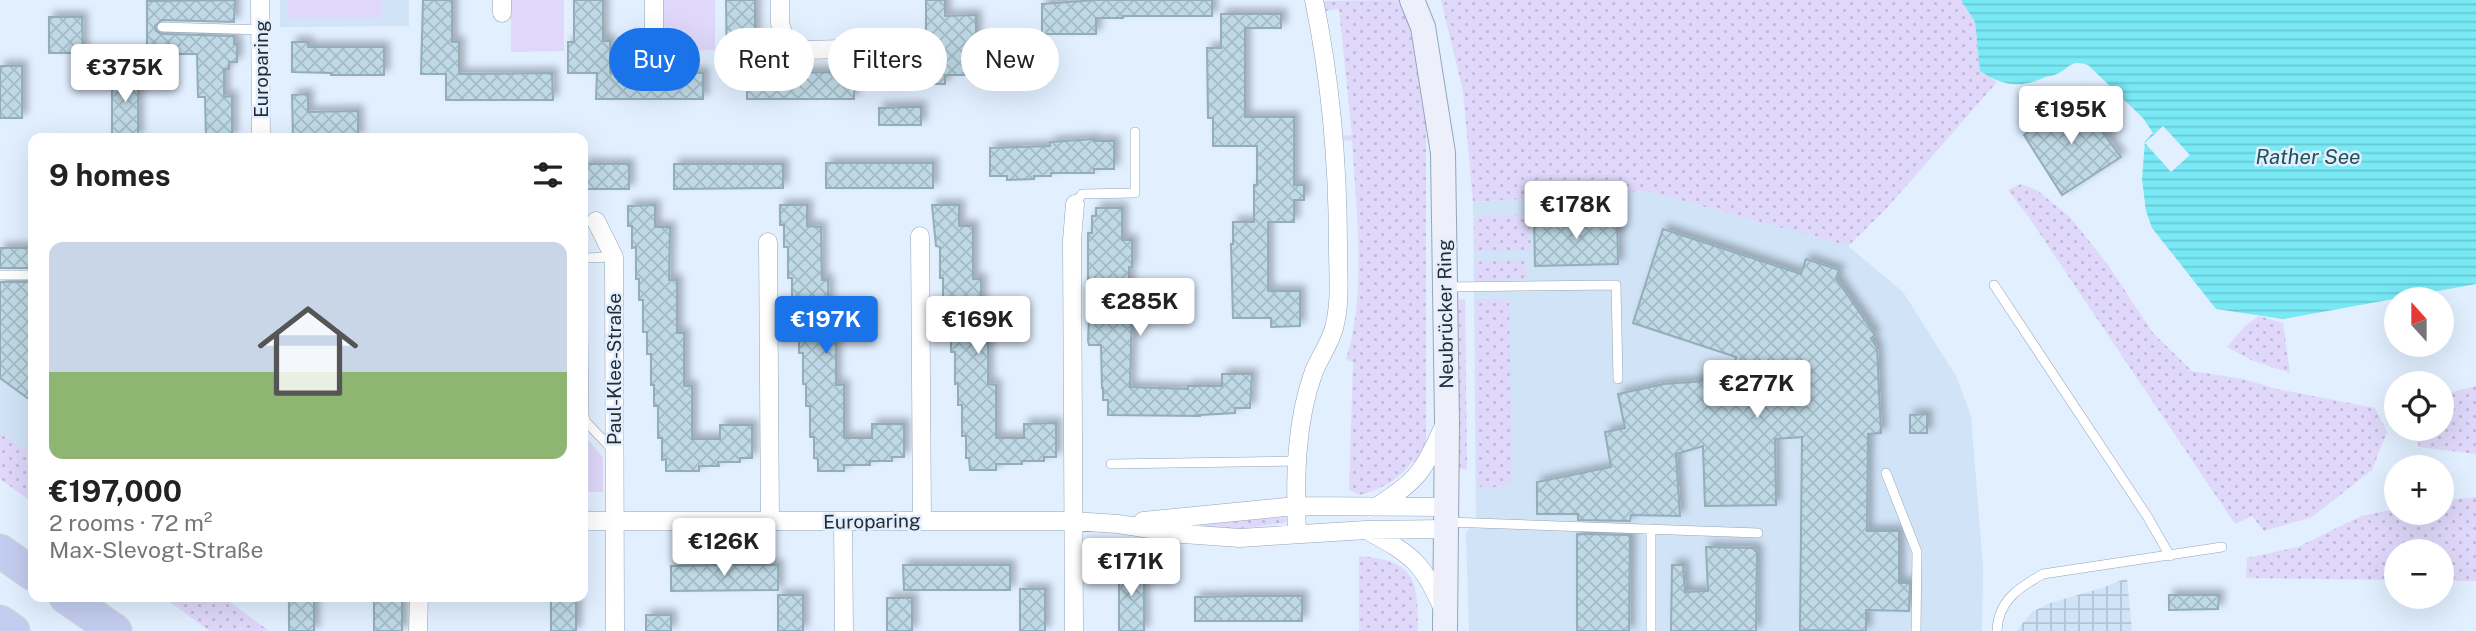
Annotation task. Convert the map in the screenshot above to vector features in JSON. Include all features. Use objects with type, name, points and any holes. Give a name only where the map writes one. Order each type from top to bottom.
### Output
[{"type":"highway","points":[[0,551],[28,571]]},
{"type":"highway","points":[[73,602],[116,631]]},
{"type":"highway","points":[[0,622],[13,631]]},
{"type":"main road","name":"Neubrücker Ring","points":[[1412,0],[1423,27],[1443,153],[1447,421],[1445,622]]},
{"type":"street","name":"Europaring","points":[[260,0],[261,133]]},
{"type":"street","points":[[654,0],[654,28]]},
{"type":"street","points":[[780,0],[780,23],[786,43],[808,50],[828,49]]},
{"type":"street","points":[[1297,534],[1296,461],[1302,413],[1314,370],[1334,329],[1338,300],[1336,158],[1327,70],[1314,0]]},
{"type":"street","points":[[1074,631],[1072,240],[1075,204]]},
{"type":"street","name":"Paul-Klee-Straße","points":[[596,221],[614,257],[615,631]]},
{"type":"street","points":[[920,236],[922,520]]},
{"type":"street","points":[[768,242],[770,520]]},
{"type":"street","points":[[1376,507],[1407,487],[1421,473],[1447,421]]},
{"type":"street","name":"Europaring","points":[[1118,524],[1296,506],[1376,507],[1446,519]]},
{"type":"street","name":"Europaring","points":[[588,522],[1073,521],[1240,538],[1366,530],[1446,519]]},
{"type":"street","points":[[843,522],[844,631]]},
{"type":"street","points":[[1366,530],[1411,556],[1422,568],[1430,579],[1445,622]]},
{"type":"street","points":[[418,631],[419,602]]},
{"type":"lane","points":[[162,27],[261,30]]},
{"type":"lane","points":[[1075,204],[1082,194],[1135,193],[1135,132]]},
{"type":"lane","points":[[588,258],[614,257]]},
{"type":"lane","points":[[0,275],[28,275]]},
{"type":"lane","points":[[1444,287],[1616,285],[1618,379]]},
{"type":"lane","points":[[1994,285],[2147,516],[2170,556]]},
{"type":"lane","points":[[588,424],[614,451]]},
{"type":"lane","points":[[1111,464],[1296,461]]},
{"type":"lane","points":[[1886,474],[1917,552],[1916,631]]},
{"type":"lane","points":[[1446,519],[1758,533]]},
{"type":"lane","points":[[1651,529],[1651,631]]},
{"type":"lane","points":[[1997,631],[1997,618],[2006,600],[2020,587],[2043,574],[2222,547]]},
{"type":"shaded area","points":[[280,0],[409,0],[409,26],[280,27]]},
{"type":"shaded area","points":[[287,0],[382,0],[382,18],[287,18]]},
{"type":"shaded area","points":[[511,0],[564,0],[564,51],[511,52]]},
{"type":"shaded area","points":[[661,0],[715,0],[714,50],[700,51],[700,28],[661,28]]},
{"type":"shaded area","points":[[1405,0],[1417,39],[1426,117],[1426,440],[1417,463],[1412,462],[1395,479],[1382,487],[1359,495],[1349,490],[1353,362],[1346,359],[1356,308],[1358,280],[1356,193],[1352,140],[1338,141],[1337,136],[1352,135],[1339,9],[1325,11],[1323,1]]},
{"type":"shaded area","points":[[1441,0],[1961,0],[1975,22],[1980,71],[1997,82],[1886,209],[1848,246],[1647,191],[1473,202],[1463,91]]},
{"type":"shaded area","points":[[2021,184],[2038,191],[2070,217],[2108,265],[2153,333],[2192,371],[2243,379],[2277,389],[2375,408],[2384,426],[2384,440],[2372,470],[2312,517],[2264,531],[2252,516],[2235,524],[2008,190]]},
{"type":"shaded area","points":[[1647,191],[1848,246],[1903,292],[1956,376],[1971,416],[1983,567],[1982,631],[1469,631],[1466,533],[1476,520],[1473,202]]},
{"type":"shaded area","points":[[1529,214],[1531,250],[1475,251],[1474,220],[1480,216]]},
{"type":"shaded area","points":[[1525,260],[1527,279],[1475,281],[1475,262]]},
{"type":"shaded area","points":[[1465,299],[1467,469],[1457,469],[1457,300]]},
{"type":"shaded area","points":[[1476,299],[1509,299],[1512,484],[1489,488],[1477,486]]},
{"type":"shaded area","points":[[0,310],[28,310],[28,452],[0,433]]},
{"type":"shaded area","points":[[2259,316],[2283,323],[2290,373],[2251,360],[2227,347],[2245,326]]},
{"type":"shaded area","points":[[2476,386],[2476,454],[2419,447],[2417,441],[2454,441],[2454,392]]},
{"type":"shaded area","points":[[0,433],[28,452],[28,499],[0,479]]},
{"type":"shaded area","points":[[588,439],[603,458],[603,492],[588,492]]},
{"type":"shaded area","points":[[2476,497],[2476,581],[2454,581],[2454,539],[2384,539],[2384,580],[2246,578],[2247,558],[2298,547],[2361,516],[2384,511],[2384,525],[2454,525],[2454,500]]},
{"type":"shaded area","points":[[1286,517],[1288,520],[1284,523],[1239,529],[1201,527],[1199,524]]},
{"type":"shaded area","points":[[1359,556],[1392,563],[1403,568],[1410,576],[1417,598],[1418,631],[1359,631]]},
{"type":"shaded area","points":[[2127,578],[2132,631],[2016,631],[2032,612],[2050,603]]},
{"type":"shaded area","points":[[170,602],[230,602],[269,631],[210,631]]},
{"type":"water","name":"Rather See","points":[[1961,0],[2476,0],[2476,284],[2454,288],[2384,287],[2384,301],[2283,319],[2216,309],[2152,228],[2146,211],[2142,179],[2145,141],[2153,133],[2143,118],[2088,65],[2075,63],[2055,75],[2026,84],[1995,80],[1980,71],[1975,22]]},
{"type":"pier","points":[[2163,126],[2190,155],[2171,172],[2145,143]]},
{"type":"building","points":[[235,0],[234,22],[162,20],[155,26],[156,31],[162,34],[234,36],[237,62],[229,62],[229,69],[224,69],[224,97],[232,96],[232,133],[206,133],[205,97],[198,97],[197,54],[147,54],[147,1]]},
{"type":"building","points":[[423,0],[452,0],[452,42],[459,42],[459,74],[552,73],[553,100],[446,100],[446,74],[421,74]]},
{"type":"building","points":[[574,0],[603,0],[603,41],[609,41],[609,91],[700,91],[700,73],[703,73],[703,99],[596,99],[597,73],[568,73],[568,42],[574,42]]},
{"type":"building","points":[[726,0],[755,0],[755,28],[726,28]]},
{"type":"building","points":[[926,0],[945,0],[945,16],[976,15],[976,28],[961,28],[961,75],[947,75],[947,28],[926,28]]},
{"type":"building","points":[[1095,0],[1212,0],[1212,16],[1096,18],[1096,34],[1059,34],[1059,28],[1042,28],[1042,4]]},
{"type":"building","points":[[1221,14],[1281,14],[1281,28],[1245,28],[1245,117],[1294,117],[1294,185],[1304,185],[1304,200],[1294,200],[1294,222],[1268,222],[1268,291],[1300,291],[1300,326],[1271,327],[1271,318],[1233,318],[1233,222],[1254,222],[1257,146],[1213,146],[1213,118],[1208,118],[1207,48],[1221,48]]},
{"type":"building","points":[[49,17],[82,17],[83,53],[49,53]]},
{"type":"building","points":[[292,42],[308,42],[308,47],[384,47],[384,75],[292,72]]},
{"type":"building","points":[[0,66],[22,66],[22,118],[0,118]]},
{"type":"building","points":[[112,71],[138,71],[138,133],[112,133]]},
{"type":"building","points":[[814,72],[828,72],[828,91],[854,91],[854,99],[747,99],[747,91],[814,91]]},
{"type":"building","points":[[308,94],[308,112],[358,111],[358,133],[293,133],[292,95]]},
{"type":"building","points":[[2076,97],[2121,157],[2062,195],[2024,135]]},
{"type":"building","points":[[921,107],[921,125],[879,125],[879,108]]},
{"type":"building","points":[[1094,139],[1114,141],[1114,169],[1094,169],[1094,173],[1051,173],[1051,176],[1034,176],[1034,179],[1007,180],[1007,176],[990,176],[990,148],[1050,146],[1050,142]]},
{"type":"building","points":[[826,163],[933,163],[933,188],[826,188]]},
{"type":"building","points":[[588,164],[629,164],[629,189],[588,189]]},
{"type":"building","points":[[674,164],[783,164],[783,188],[674,189]]},
{"type":"building","points":[[655,205],[655,227],[670,227],[669,280],[677,280],[677,333],[684,333],[684,386],[692,386],[692,439],[720,439],[720,425],[752,425],[752,458],[740,458],[740,462],[718,462],[719,466],[699,466],[699,471],[666,471],[666,459],[662,460],[662,438],[658,438],[658,406],[654,406],[654,385],[651,385],[651,354],[647,354],[647,332],[643,332],[643,300],[639,300],[639,279],[636,279],[636,247],[632,248],[632,226],[628,226],[628,206]]},
{"type":"building","points":[[780,205],[807,205],[807,226],[821,227],[822,280],[828,280],[829,332],[836,332],[836,385],[844,385],[844,438],[872,438],[872,424],[904,424],[904,457],[892,457],[892,461],[870,461],[870,465],[844,465],[844,471],[818,471],[818,459],[814,458],[814,437],[810,437],[810,406],[806,406],[803,353],[799,353],[799,331],[795,331],[795,300],[792,300],[792,278],[788,278],[788,247],[784,247]]},
{"type":"building","points":[[932,205],[959,205],[959,226],[973,226],[973,279],[981,279],[981,332],[988,332],[988,384],[996,385],[996,438],[1024,438],[1024,424],[1056,423],[1056,457],[1044,457],[1044,461],[1022,461],[1022,464],[996,464],[996,470],[970,470],[969,458],[966,458],[966,436],[962,436],[962,405],[958,405],[955,352],[951,352],[951,331],[947,331],[947,300],[943,299],[940,247],[936,246]]},
{"type":"building","points":[[1096,208],[1122,208],[1122,240],[1132,240],[1132,267],[1129,267],[1129,310],[1132,310],[1130,387],[1188,389],[1188,386],[1222,386],[1222,374],[1252,374],[1250,408],[1235,408],[1235,413],[1200,416],[1108,415],[1108,400],[1103,400],[1101,345],[1089,345],[1088,341],[1089,318],[1099,318],[1099,287],[1092,287],[1092,279],[1088,279],[1088,233],[1092,233],[1092,216],[1096,216]]},
{"type":"building","points":[[1617,217],[1618,264],[1535,266],[1534,219]]},
{"type":"building","points":[[1663,229],[1801,274],[1806,259],[1839,270],[1836,278],[1875,335],[1871,338],[1877,348],[1881,433],[1868,434],[1867,531],[1899,531],[1899,583],[1910,583],[1909,611],[1866,610],[1866,631],[1800,630],[1802,437],[1775,439],[1776,505],[1705,506],[1703,446],[1676,454],[1680,516],[1631,515],[1630,521],[1578,520],[1578,514],[1537,514],[1537,482],[1611,467],[1605,432],[1625,428],[1618,394],[1664,384],[1733,379],[1736,357],[1633,323]]},
{"type":"building","points":[[0,248],[28,248],[28,268],[0,268]]},
{"type":"building","points":[[0,282],[28,282],[28,398],[0,378]]},
{"type":"building","points":[[1927,414],[1927,433],[1910,433],[1910,415]]},
{"type":"building","points":[[1577,534],[1630,535],[1629,631],[1577,631]]},
{"type":"building","points":[[1706,547],[1753,548],[1757,552],[1756,631],[1671,631],[1672,565],[1683,565],[1685,592],[1708,591]]},
{"type":"building","points":[[778,565],[778,590],[671,591],[671,566]]},
{"type":"building","points":[[903,565],[1010,565],[1010,590],[904,590]]},
{"type":"building","points":[[1119,566],[1144,566],[1144,631],[1119,631]]},
{"type":"building","points":[[1020,589],[1045,589],[1045,631],[1020,631]]},
{"type":"building","points":[[778,595],[803,595],[803,631],[778,631]]},
{"type":"building","points":[[2169,595],[2219,595],[2218,609],[2169,610]]},
{"type":"building","points":[[1302,596],[1302,621],[1195,621],[1195,597]]},
{"type":"building","points":[[887,598],[912,598],[912,631],[887,631]]},
{"type":"building","points":[[289,602],[314,602],[314,631],[289,631]]},
{"type":"building","points":[[374,602],[402,602],[402,631],[374,631]]},
{"type":"building","points":[[551,602],[576,602],[576,631],[551,631]]},
{"type":"building","points":[[646,615],[671,615],[671,631],[646,631]]}]
